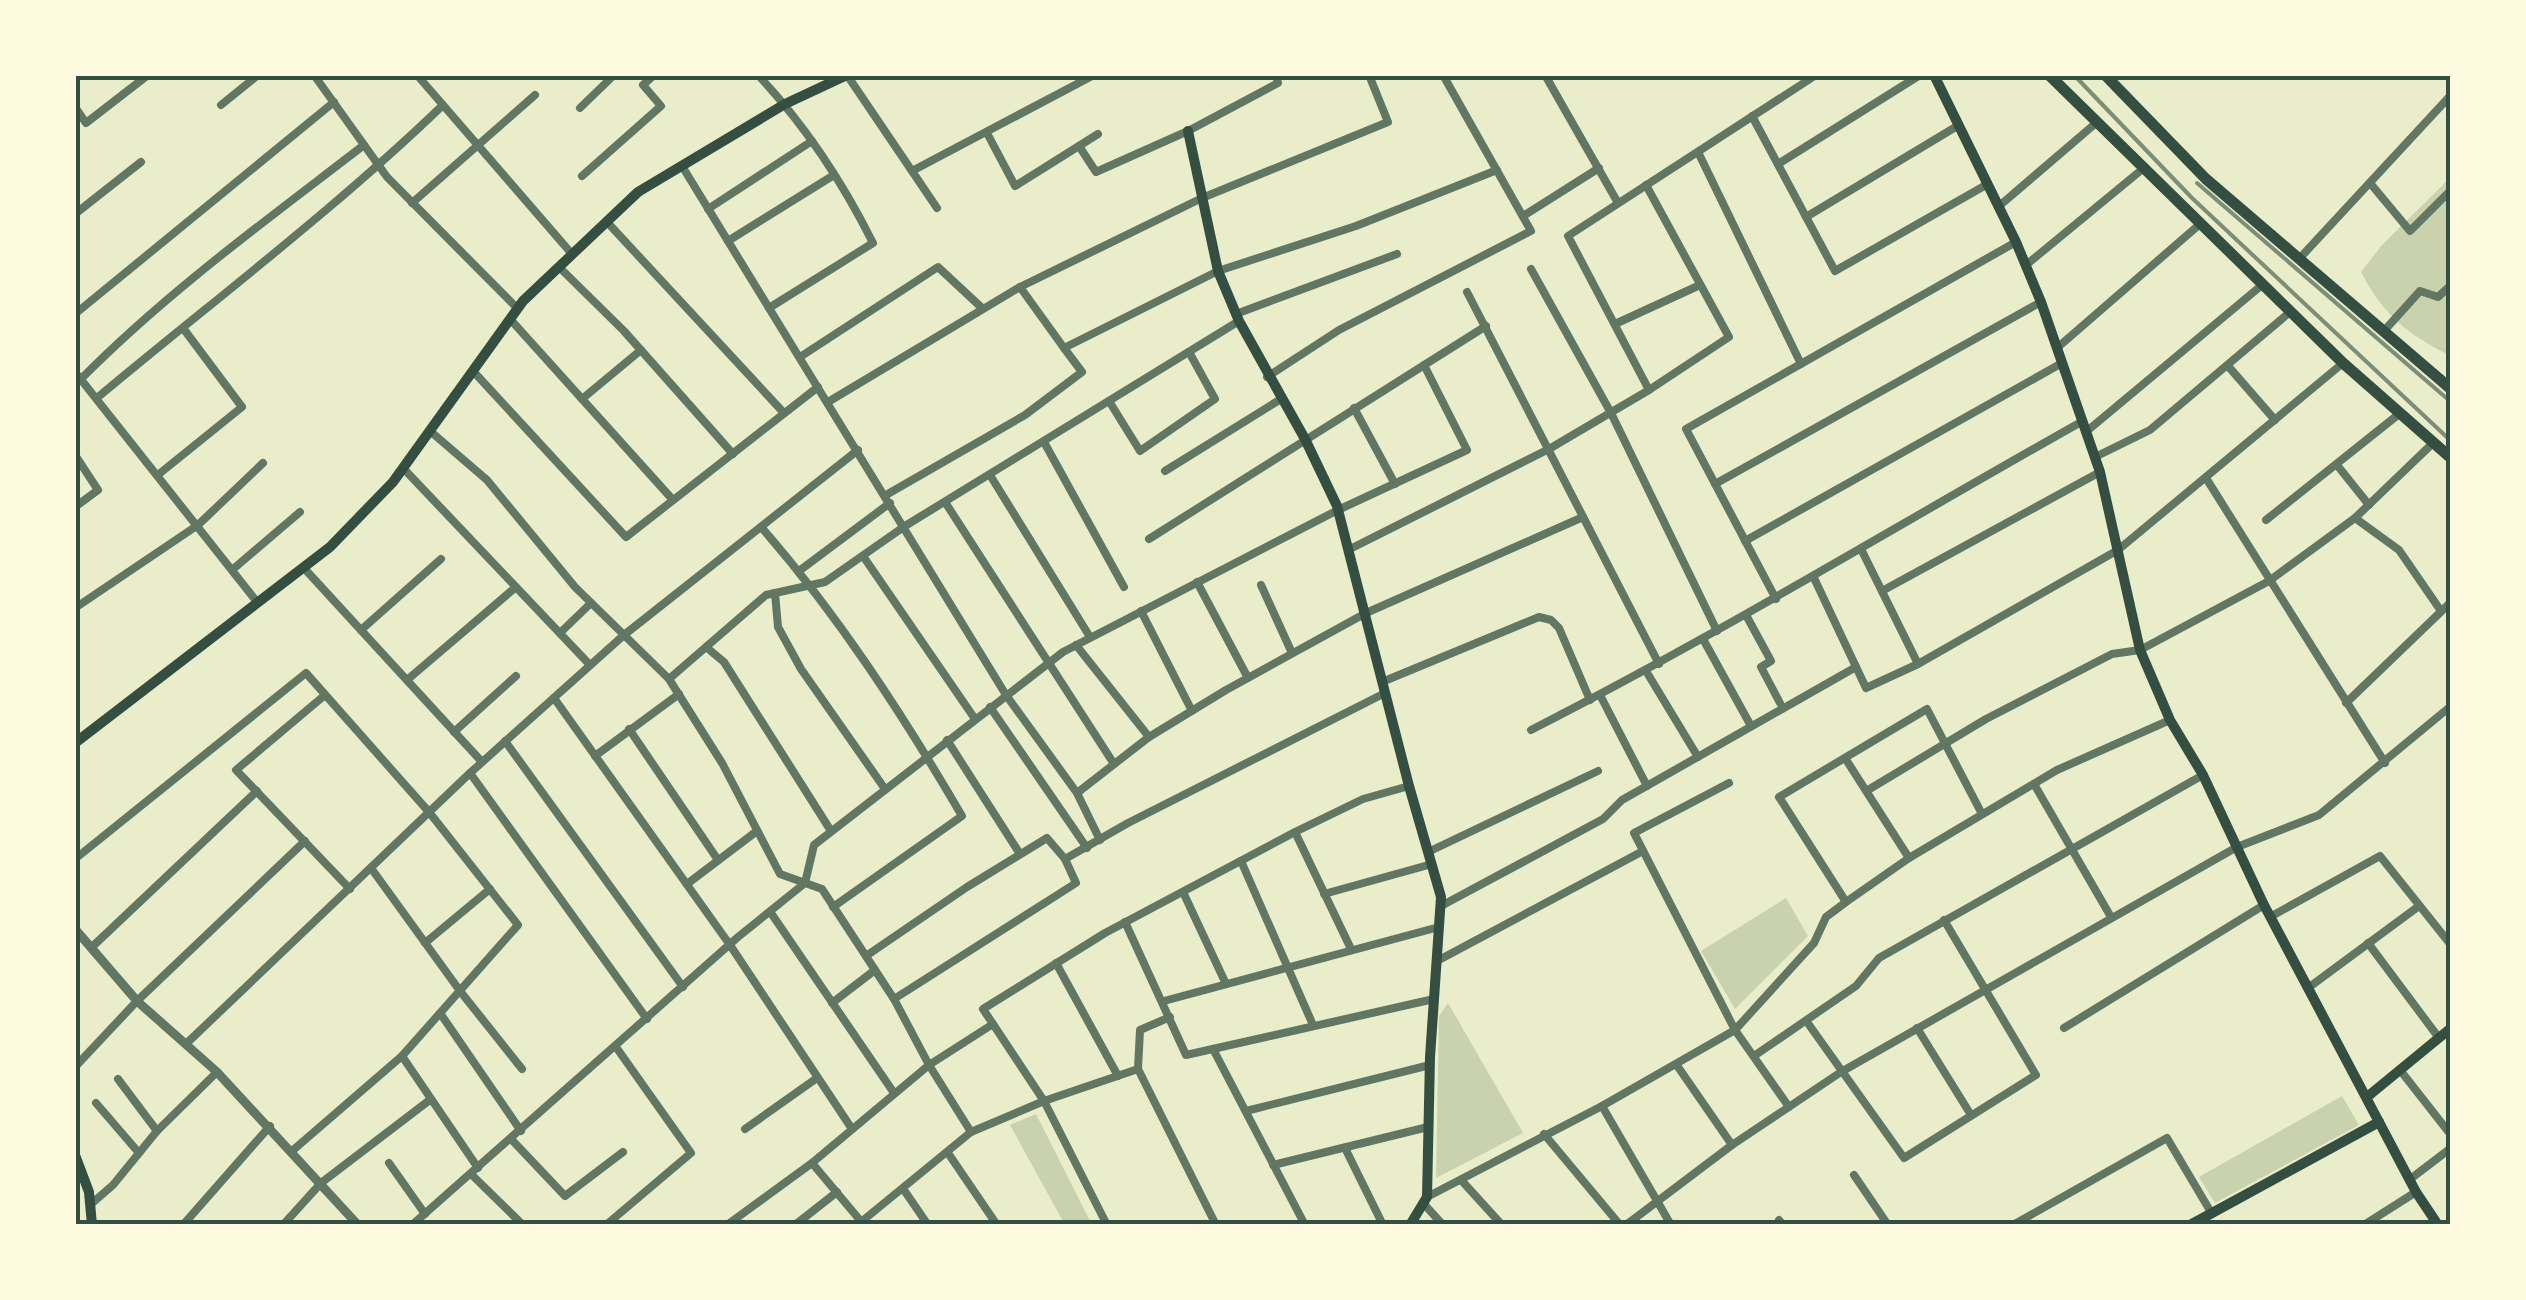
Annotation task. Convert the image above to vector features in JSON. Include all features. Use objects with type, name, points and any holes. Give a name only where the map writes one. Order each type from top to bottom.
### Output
[{"type":"main road","points":[[75,743],[330,547],[403,468],[517,308],[638,192],[785,104],[848,75]]},
{"type":"main road","points":[[1934,75],[2041,302],[2100,472],[2140,650],[2170,720],[2204,775],[2270,917],[2409,1180],[2438,1225]]},
{"type":"main road","points":[[2049,75],[2343,363],[2451,458]]},
{"type":"main road","points":[[2104,75],[2206,179],[2450,388]]},
{"type":"main road","points":[[1188,131],[1218,271],[1237,318],[1305,439],[1338,510],[1441,906],[1425,1200],[1410,1225]]},
{"type":"main road","points":[[2367,1097],[2447,1034]]},
{"type":"main road","points":[[2190,1225],[2379,1122]]},
{"type":"main road","points":[[75,1155],[89,1192],[92,1225]]},
{"type":"street","points":[[75,107],[86,123],[137,78],[148,75]]},
{"type":"street","points":[[221,105],[258,75]]},
{"type":"street","points":[[314,75],[412,203],[517,308]]},
{"type":"street","points":[[417,75],[572,254]]},
{"type":"street","points":[[580,108],[614,75]]},
{"type":"street","points":[[582,176],[661,106],[644,84],[654,75]]},
{"type":"street","points":[[758,75],[812,141],[873,243],[770,308]]},
{"type":"street","points":[[848,75],[937,208]]},
{"type":"street","points":[[912,172],[1094,75]]},
{"type":"street","points":[[1080,146],[1096,172],[1188,131],[1278,83],[1276,75]]},
{"type":"street","points":[[828,402],[1020,287],[1202,198],[1388,122],[1370,75]]},
{"type":"street","points":[[1268,377],[1339,330],[1531,231],[1442,75]]},
{"type":"street","points":[[1545,75],[1618,204]]},
{"type":"street","points":[[1649,390],[1568,236],[1816,75]]},
{"type":"street","points":[[1778,164],[1920,75]]},
{"type":"street","points":[[412,203],[534,95]]},
{"type":"street","points":[[2299,260],[2451,95]]},
{"type":"street","points":[[75,314],[334,102]]},
{"type":"street","points":[[97,398],[380,166],[443,105]]},
{"type":"street","points":[[1752,116],[1834,271],[1986,185]]},
{"type":"street","points":[[1998,207],[2096,123]]},
{"type":"street","points":[[1806,217],[1959,125]]},
{"type":"street","points":[[987,133],[1016,186],[1098,134]]},
{"type":"street","points":[[708,209],[812,141]]},
{"type":"street","points":[[257,602],[78,375],[232,247],[364,145]]},
{"type":"street","points":[[1698,152],[1801,364]]},
{"type":"street","points":[[75,214],[142,162]]},
{"type":"street","points":[[682,166],[1006,695],[1077,793],[1100,840]]},
{"type":"street","points":[[1522,216],[1598,168]]},
{"type":"street","points":[[2026,265],[2145,168]]},
{"type":"street","points":[[1064,348],[1218,271],[1356,226],[1496,170]]},
{"type":"street","points":[[728,240],[834,175]]},
{"type":"street","points":[[2370,183],[2410,231],[2451,190]]},
{"type":"street","points":[[1348,550],[1549,449],[1729,337],[1646,186]]},
{"type":"street","points":[[607,222],[784,414]]},
{"type":"street","points":[[2057,348],[2200,224]]},
{"type":"street","points":[[1776,599],[1686,429],[2016,242]]},
{"type":"street","points":[[669,678],[766,595],[825,582],[905,526],[1189,352],[1237,318],[1397,254]]},
{"type":"street","points":[[559,266],[641,350],[733,454]]},
{"type":"street","points":[[800,357],[938,267],[982,308]]},
{"type":"street","points":[[1531,270],[1611,412],[1717,632]]},
{"type":"street","points":[[1614,324],[1700,285]]},
{"type":"street","points":[[1531,730],[1659,664],[2085,426],[2262,285]]},
{"type":"street","points":[[2383,332],[2420,291],[2438,297],[2451,285]]},
{"type":"street","points":[[799,571],[888,499],[1025,415],[1082,372],[1020,287]]},
{"type":"street","points":[[1467,292],[1659,664]]},
{"type":"street","points":[[1716,484],[2041,302]]},
{"type":"street","points":[[2095,456],[2150,430],[2290,312]]},
{"type":"street","points":[[510,319],[674,500]]},
{"type":"street","points":[[1149,540],[1486,326]]},
{"type":"street","points":[[159,474],[242,407],[183,328]]},
{"type":"street","points":[[582,398],[641,350]]},
{"type":"street","points":[[1109,402],[1140,451],[1216,400],[1189,352]]},
{"type":"street","points":[[1745,540],[2062,363]]},
{"type":"street","points":[[1814,578],[1866,688],[1918,664],[2118,550],[2343,363]]},
{"type":"street","points":[[412,1225],[805,883],[814,845],[1047,664],[1196,582],[1467,450],[1424,365]]},
{"type":"street","points":[[2228,366],[2275,420]]},
{"type":"street","points":[[472,370],[626,537],[818,387]]},
{"type":"street","points":[[1165,470],[1281,399]]},
{"type":"street","points":[[1354,408],[1395,484]]},
{"type":"street","points":[[2266,520],[2399,414]]},
{"type":"street","points":[[430,431],[487,480],[592,604],[669,678],[722,763],[780,874],[822,889],[894,1000],[971,1132]]},
{"type":"street","points":[[1044,442],[1124,587]]},
{"type":"street","points":[[1868,790],[1946,743],[2112,654],[2140,650],[2269,581],[2355,518],[2433,443]]},
{"type":"street","points":[[186,1043],[470,773],[590,665],[858,450]]},
{"type":"street","points":[[75,455],[98,490],[75,506]]},
{"type":"street","points":[[77,603],[198,525],[263,463]]},
{"type":"street","points":[[2338,465],[2369,505]]},
{"type":"street","points":[[403,468],[590,665]]},
{"type":"street","points":[[1882,591],[2100,472]]},
{"type":"street","points":[[990,475],[1090,638]]},
{"type":"street","points":[[2206,478],[2385,763]]},
{"type":"street","points":[[945,502],[1114,764]]},
{"type":"street","points":[[232,570],[300,512]]},
{"type":"street","points":[[1077,793],[1149,737],[1292,653],[1366,613],[1583,516]]},
{"type":"street","points":[[2355,518],[2399,550],[2441,611]]},
{"type":"street","points":[[760,527],[811,585],[927,755],[962,816],[834,907]]},
{"type":"street","points":[[1861,549],[1918,664]]},
{"type":"street","points":[[863,556],[975,719]]},
{"type":"street","points":[[361,630],[441,559]]},
{"type":"street","points":[[303,567],[482,762]]},
{"type":"street","points":[[1196,582],[1248,678]]},
{"type":"street","points":[[1260,584],[1292,653]]},
{"type":"street","points":[[407,680],[516,587]]},
{"type":"street","points":[[775,593],[778,627],[801,670],[884,789]]},
{"type":"street","points":[[2346,703],[2451,602]]},
{"type":"street","points":[[560,633],[592,604]]},
{"type":"street","points":[[1140,611],[1192,711]]},
{"type":"street","points":[[1746,616],[1771,661],[1761,667],[1780,703]]},
{"type":"street","points":[[1065,859],[1384,688],[1539,617],[1559,628],[1590,700]]},
{"type":"street","points":[[1703,639],[1751,726]]},
{"type":"street","points":[[1076,645],[1149,737]]},
{"type":"street","points":[[706,647],[724,662],[832,831]]},
{"type":"street","points":[[1441,906],[1603,819],[1622,800],[1856,667]]},
{"type":"street","points":[[1646,671],[1698,756]]},
{"type":"street","points":[[75,859],[306,673],[429,812],[518,925],[402,1056],[292,1151]]},
{"type":"street","points":[[454,732],[516,676]]},
{"type":"street","points":[[596,756],[679,694]]},
{"type":"street","points":[[325,695],[236,770],[350,888]]},
{"type":"street","points":[[1600,695],[1648,786]]},
{"type":"street","points":[[554,698],[730,945],[852,1129]]},
{"type":"street","points":[[1544,1134],[1623,1225],[1841,1072],[2237,847],[2319,815],[2451,706]]},
{"type":"street","points":[[990,707],[1087,848]]},
{"type":"street","points":[[1846,902],[1780,797],[1927,709],[1982,814]]},
{"type":"street","points":[[1443,1225],[1425,1200],[1736,1030],[1814,943],[1826,916],[1908,858],[2057,770],[2170,720]]},
{"type":"street","points":[[629,729],[718,860]]},
{"type":"street","points":[[947,740],[1020,854]]},
{"type":"street","points":[[505,741],[683,987]]},
{"type":"street","points":[[1845,758],[1908,858]]},
{"type":"street","points":[[1428,852],[1598,772]]},
{"type":"street","points":[[470,773],[647,1019]]},
{"type":"street","points":[[1754,1056],[1856,986],[1879,958],[2204,775]]},
{"type":"street","points":[[1729,783],[1634,833],[1736,1030],[1789,1107]]},
{"type":"street","points":[[2034,784],[2111,917]]},
{"type":"street","points":[[1107,1225],[1044,1101],[984,1008],[1125,922],[1295,832],[1363,799],[1409,786]]},
{"type":"street","points":[[92,947],[257,791]]},
{"type":"street","points":[[687,884],[757,831]]},
{"type":"street","points":[[1295,832],[1351,949]]},
{"type":"street","points":[[866,956],[967,886],[1047,838],[1065,859],[1076,883],[894,1000]]},
{"type":"street","points":[[75,1067],[136,1001],[305,841]]},
{"type":"street","points":[[1437,961],[1643,851]]},
{"type":"street","points":[[2270,917],[2380,856],[2451,945]]},
{"type":"street","points":[[1242,861],[1313,1025]]},
{"type":"street","points":[[1324,894],[1432,864]]},
{"type":"street","points":[[371,868],[522,1069]]},
{"type":"street","points":[[425,943],[490,889]]},
{"type":"street","points":[[1183,892],[1226,984]]},
{"type":"street","points":[[2064,1028],[2264,905]]},
{"type":"street","points":[[2308,988],[2420,906]]},
{"type":"street","points":[[771,914],[894,1093]]},
{"type":"street","points":[[1807,1022],[1904,1158],[2036,1074],[1944,920]]},
{"type":"street","points":[[1125,922],[1186,1056],[1434,999]]},
{"type":"street","points":[[1164,1001],[1439,927]]},
{"type":"street","points":[[77,936],[92,947],[136,1001],[186,1043],[270,1126],[358,1225]]},
{"type":"street","points":[[2368,943],[2447,1034]]},
{"type":"street","points":[[1056,963],[1118,1076]]},
{"type":"street","points":[[832,1002],[875,970]]},
{"type":"street","points":[[440,1013],[521,1131]]},
{"type":"street","points":[[1170,1017],[1140,1030],[1138,1069],[1216,1225]]},
{"type":"street","points":[[727,1225],[812,1163],[929,1065],[993,1024]]},
{"type":"street","points":[[1917,1028],[1971,1115]]},
{"type":"street","points":[[606,1225],[692,1153],[616,1047]]},
{"type":"street","points":[[1212,1049],[1306,1225]]},
{"type":"street","points":[[402,1056],[474,1171],[523,1225]]},
{"type":"street","points":[[1676,1064],[1732,1145]]},
{"type":"street","points":[[1246,1111],[1430,1065]]},
{"type":"street","points":[[812,1163],[862,1223],[971,1132],[1044,1101],[1138,1069]]},
{"type":"street","points":[[2400,1070],[2451,1134]]},
{"type":"street","points":[[90,1205],[217,1072]]},
{"type":"street","points":[[745,1129],[818,1078]]},
{"type":"street","points":[[118,1079],[157,1131]]},
{"type":"street","points":[[284,1225],[320,1183],[431,1099]]},
{"type":"street","points":[[96,1103],[139,1153]]},
{"type":"street","points":[[1602,1106],[1672,1225]]},
{"type":"street","points":[[183,1225],[270,1126]]},
{"type":"street","points":[[1272,1165],[1428,1127]]},
{"type":"street","points":[[2013,1225],[2167,1138],[2212,1214]]},
{"type":"street","points":[[511,1139],[565,1196],[623,1152]]},
{"type":"street","points":[[1345,1148],[1382,1225]]},
{"type":"street","points":[[2409,1180],[2451,1148]]},
{"type":"street","points":[[948,1153],[998,1225]]},
{"type":"street","points":[[389,1162],[425,1214]]},
{"type":"street","points":[[1854,1175],[1888,1225]]},
{"type":"street","points":[[1462,1181],[1502,1225]]},
{"type":"street","points":[[904,1190],[928,1225]]},
{"type":"street","points":[[795,1225],[837,1192]]},
{"type":"street","points":[[2364,1225],[2416,1192]]},
{"type":"green space","points":[[2451,177],[2451,356],[2398,322],[2361,272],[2382,245]]},
{"type":"green space","points":[[1786,898],[1808,936],[1735,1009],[1701,951]]},
{"type":"green space","points":[[1448,1003],[1523,1133],[1436,1178],[1439,1016]]},
{"type":"green space","points":[[2342,1096],[2359,1125],[2215,1203],[2199,1177]]},
{"type":"green space","points":[[1036,1114],[1092,1225],[1065,1225],[1010,1125]]},
{"type":"railway","points":[[2074,75],[2192,198],[2451,441]]},
{"type":"railway","points":[[2197,183],[2451,402]]}]
